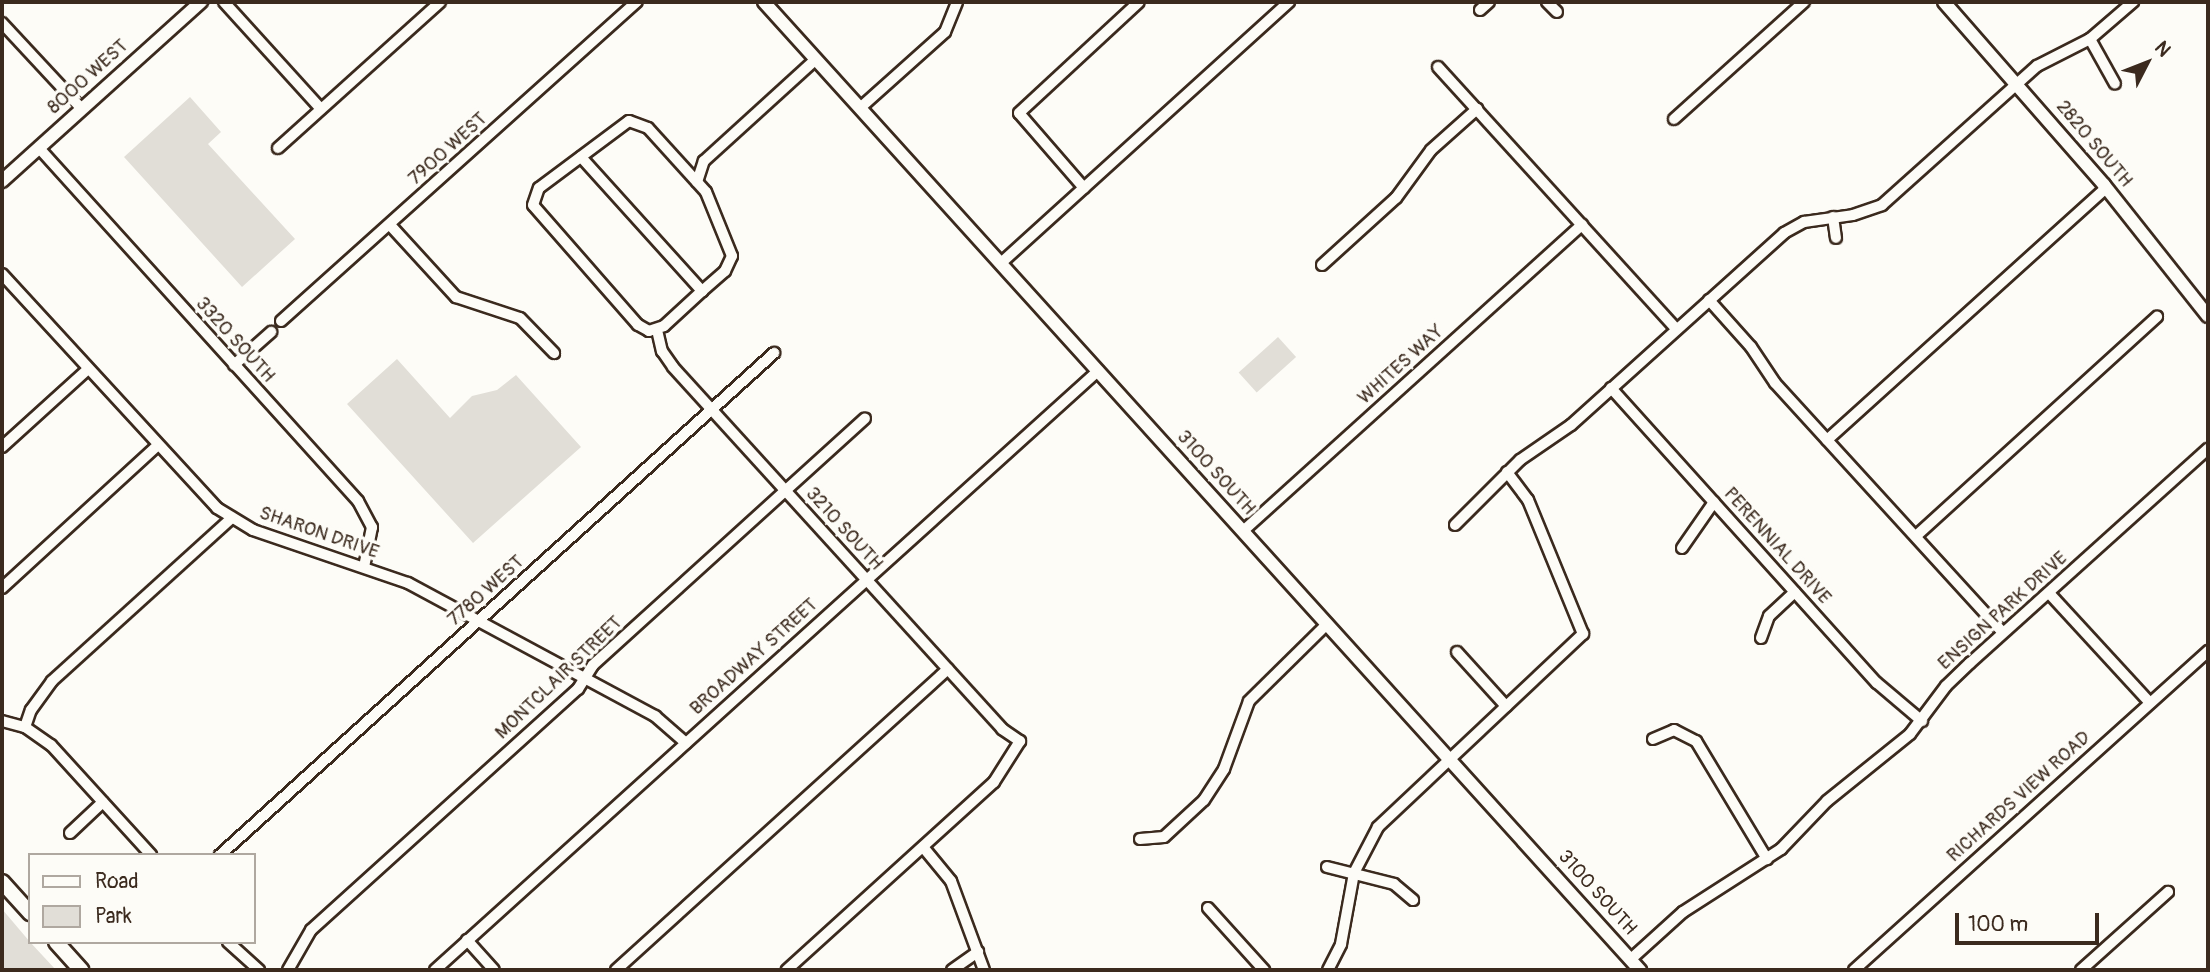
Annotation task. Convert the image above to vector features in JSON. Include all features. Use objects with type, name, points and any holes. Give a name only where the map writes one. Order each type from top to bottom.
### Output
[{"type":"main road","points":[[2,882],[28,911]]},
{"type":"main road","points":[[58,944],[81,970]]},
{"type":"street","name":"8000 WEST","points":[[2,181],[201,2]]},
{"type":"street","points":[[224,2],[321,109]]},
{"type":"street","points":[[278,148],[440,2]]},
{"type":"street","name":"7900 WEST","points":[[281,321],[637,2]]},
{"type":"street","name":"3100 SOUTH","points":[[764,2],[1640,970]]},
{"type":"street","points":[[860,108],[945,32],[957,2]]},
{"type":"street","points":[[1084,188],[1020,113],[1139,2]]},
{"type":"street","points":[[1001,263],[1290,2]]},
{"type":"street","points":[[1480,10],[1489,2]]},
{"type":"street","points":[[1547,2],[1557,12]]},
{"type":"street","points":[[1674,119],[1804,2]]},
{"type":"street","name":"2820 SOUTH","points":[[1944,2],[2106,188],[2208,316]]},
{"type":"street","points":[[1455,525],[1507,472],[1611,388],[1793,226],[1882,205],[2052,56],[2090,39],[2133,2]]},
{"type":"street","points":[[2,23],[82,109]]},
{"type":"street","points":[[2090,39],[2115,84]]},
{"type":"street","points":[[697,182],[704,161],[816,59]]},
{"type":"street","points":[[1438,67],[1676,329]]},
{"type":"street","points":[[1321,265],[1396,198],[1431,150],[1477,109]]},
{"type":"street","points":[[634,121],[648,128],[681,164],[706,192],[732,256],[724,271],[653,331],[638,325],[538,215],[533,199],[540,188],[634,121]]},
{"type":"street","name":"3320 SOUTH","points":[[39,148],[368,515],[372,541],[364,567]]},
{"type":"street","points":[[581,158],[702,291]]},
{"type":"street","points":[[681,164],[704,161]]},
{"type":"street","points":[[1827,440],[2106,188]]},
{"type":"street","points":[[1833,217],[1836,238]]},
{"type":"street","points":[[390,225],[456,297],[520,318],[554,353]]},
{"type":"street","name":"WHITES WAY","points":[[1243,531],[1582,225]]},
{"type":"street","name":"SHARON DRIVE","points":[[4,281],[202,495],[232,518],[275,539],[408,583],[666,722],[686,743]]},
{"type":"street","points":[[1709,300],[1827,440],[2003,633]]},
{"type":"street","points":[[1916,536],[2157,317]]},
{"type":"street","name":"3210 SOUTH","points":[[653,331],[662,351],[712,409],[1002,729],[1020,741],[994,782],[923,847]]},
{"type":"street","points":[[234,365],[271,332]]},
{"type":"street","name":"7780 WEST","points":[[222,853],[775,353]]},
{"type":"street","points":[[2,447],[88,369]]},
{"type":"street","name":"BROADWAY STREET","points":[[435,970],[1098,371]]},
{"type":"street","name":"PERENNIAL DRIVE","points":[[1611,388],[1877,683],[1922,721]]},
{"type":"street","name":"MONTCLAIR STREET","points":[[288,970],[311,930],[579,689],[593,665],[865,418]]},
{"type":"street","points":[[2,587],[157,446]]},
{"type":"street","name":"ENSIGN PARK DRIVE","points":[[1631,959],[1683,912],[1767,859],[1827,801],[1922,721],[1946,686],[2003,633],[2208,449]]},
{"type":"street","points":[[1328,970],[1341,944],[1354,873],[1378,827],[1583,634],[1528,500],[1507,472]]},
{"type":"street","points":[[1682,548],[1714,502]]},
{"type":"street","points":[[25,727],[31,710],[52,681],[232,518]]},
{"type":"street","points":[[1760,638],[1769,616],[1795,592]]},
{"type":"street","points":[[2049,593],[2150,704]]},
{"type":"street","points":[[1140,839],[1164,837],[1204,800],[1224,769],[1249,701],[1327,624]]},
{"type":"street","name":"RICHARDS VIEW ROAD","points":[[1854,970],[2208,650]]},
{"type":"street","points":[[1457,652],[1506,706]]},
{"type":"street","points":[[616,970],[948,669]]},
{"type":"street","points":[[2,721],[25,727],[51,745],[148,853]]},
{"type":"street","points":[[1653,739],[1674,730],[1696,741],[1767,859]]},
{"type":"street","points":[[70,833],[103,802]]},
{"type":"street","points":[[787,970],[923,847],[951,881],[984,970]]},
{"type":"street","points":[[1327,867],[1394,884],[1413,900]]},
{"type":"street","points":[[2081,970],[2168,892]]},
{"type":"street","points":[[1208,908],[1264,970]]},
{"type":"street","points":[[467,940],[494,970]]},
{"type":"street","points":[[230,944],[259,970]]},
{"type":"street","points":[[952,970],[978,952]]},
{"type":"green space","points":[[190,97],[221,132],[208,144],[295,239],[242,287],[124,157]]},
{"type":"green space","points":[[1278,337],[1296,357],[1257,393],[1239,372]]},
{"type":"green space","points":[[397,359],[450,418],[472,396],[497,390],[516,375],[581,447],[473,543],[347,404]]},
{"type":"green space","points":[[2,909],[28,940],[28,944],[32,944],[56,970],[2,970]]}]
